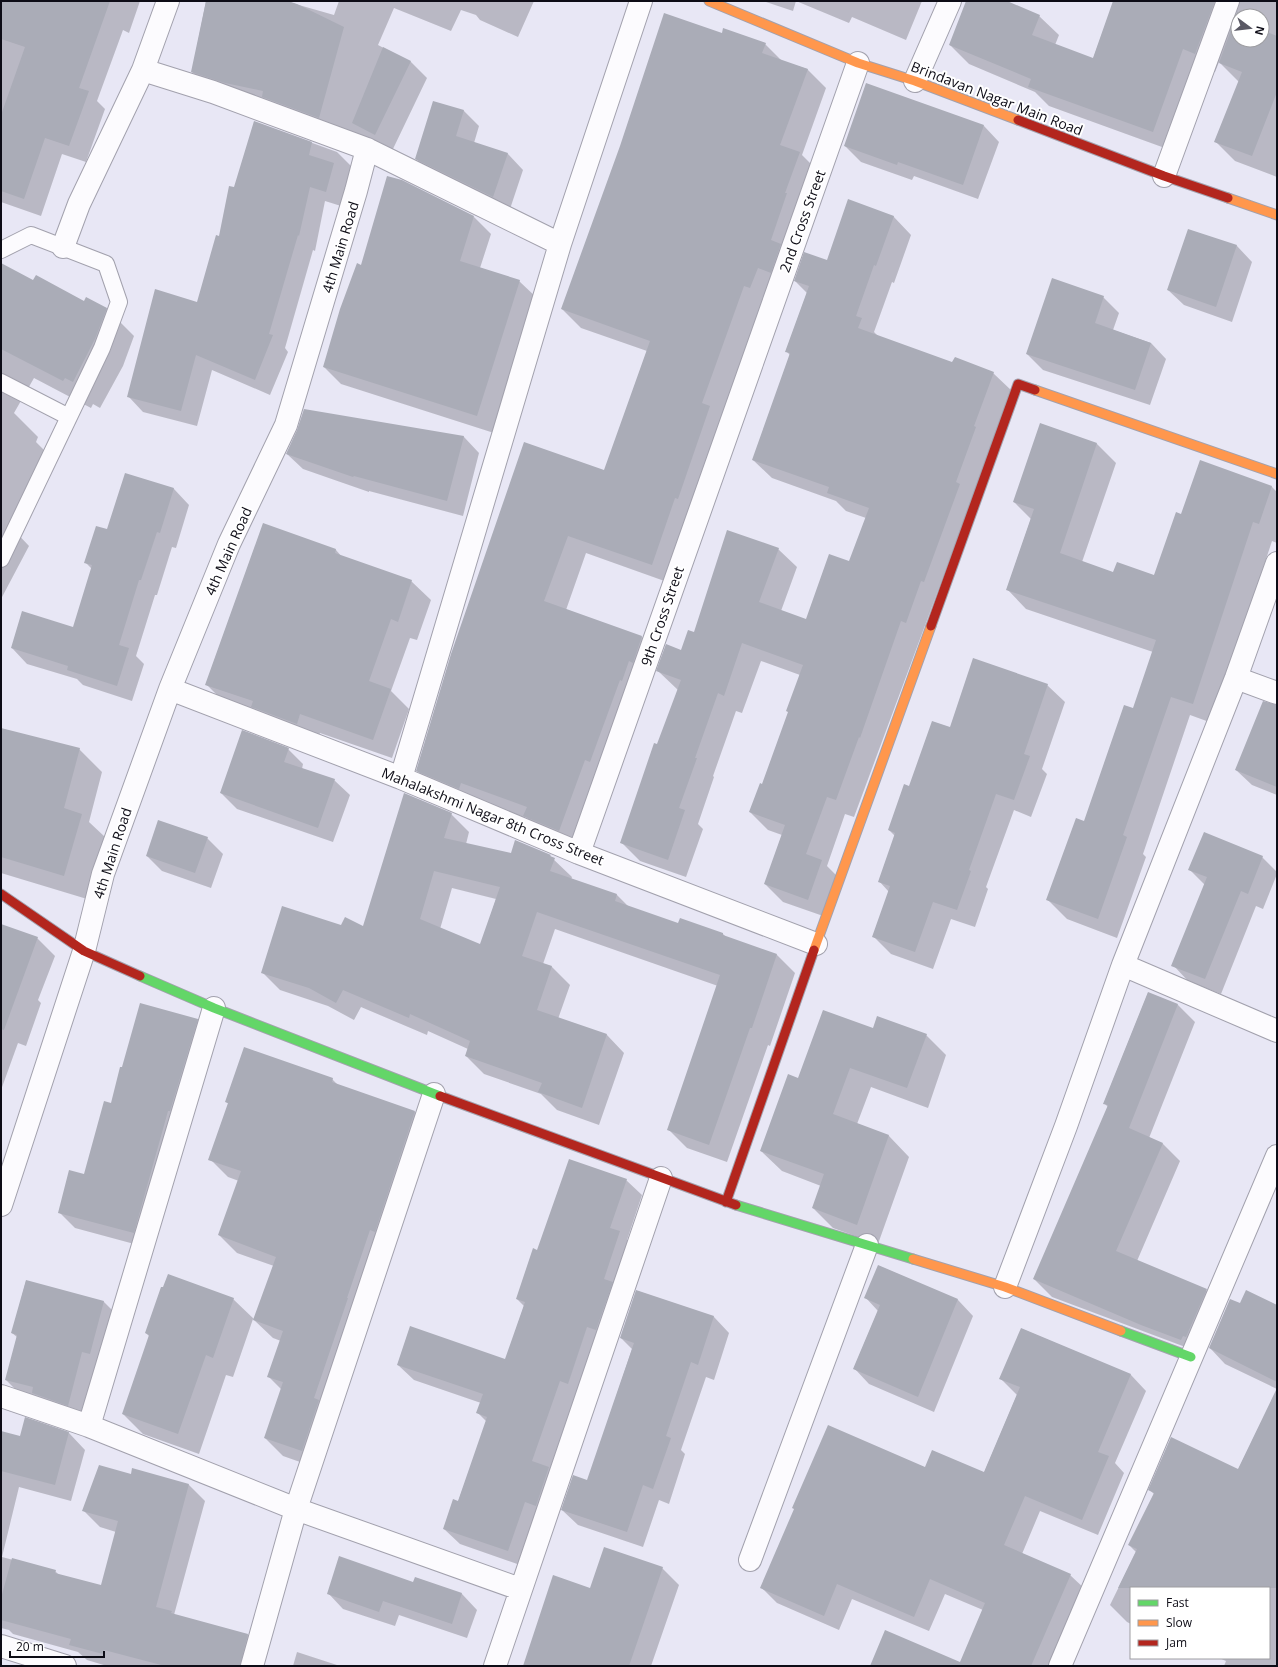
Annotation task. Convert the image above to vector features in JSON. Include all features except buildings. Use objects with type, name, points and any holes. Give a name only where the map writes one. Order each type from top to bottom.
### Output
[{"type":"street","points":[[63,247],[79,204],[143,70],[168,1]]},
{"type":"street","points":[[400,778],[560,244],[641,1]]},
{"type":"street","name":"Brindavan Nagar Main Road","points":[[709,1],[858,63],[915,81],[1164,176],[1277,216]]},
{"type":"street","points":[[915,81],[950,1]]},
{"type":"street","points":[[1164,176],[1228,1]]},
{"type":"street","name":"2nd Cross Street","points":[[746,379],[858,63]]},
{"type":"street","points":[[143,70],[213,92],[367,149],[560,244]]},
{"type":"street","name":"4th Main Road","points":[[1,1205],[84,951],[103,874],[170,689],[229,544],[286,425],[356,191],[367,149]]},
{"type":"street","name":"9th Cross Street","points":[[579,853],[746,379]]},
{"type":"street","points":[[726,1202],[816,944],[1018,384],[1277,474]]},
{"type":"street","points":[[1004,1288],[1063,1133],[1123,965],[1236,678],[1277,563]]},
{"type":"street","points":[[1236,678],[1277,693]]},
{"type":"street","name":"Mahalakshmi Nagar 8th Cross Street","points":[[170,689],[400,778],[579,853],[816,944]]},
{"type":"street","points":[[1,894],[84,951],[214,1008],[434,1094],[726,1202],[1004,1288],[1191,1357]]},
{"type":"street","points":[[1123,965],[1277,1031]]},
{"type":"street","points":[[89,1426],[214,1008]]},
{"type":"street","points":[[252,1666],[296,1509],[434,1094]]},
{"type":"street","points":[[1060,1666],[1277,1156]]},
{"type":"street","points":[[495,1666],[661,1178]]},
{"type":"street","points":[[750,1560],[867,1246]]},
{"type":"street","points":[[1,1396],[89,1426],[296,1509],[520,1589]]},
{"type":"street","points":[[1,1646],[65,1666]]},
{"type":"lane","points":[[1,250],[31,234],[106,264],[119,302],[102,348],[1,559]]},
{"type":"lane","points":[[1,382],[69,417]]},
{"type":"traffic: fast","points":[[140,976],[214,1008],[440,1096]]},
{"type":"traffic: fast","points":[[736,1205],[913,1259]]},
{"type":"traffic: fast","points":[[1121,1331],[1191,1357]]},
{"type":"traffic: slow","points":[[709,1],[858,63],[915,81],[1018,120]]},
{"type":"traffic: slow","points":[[1228,198],[1277,215]]},
{"type":"traffic: slow","points":[[1035,390],[1277,474]]},
{"type":"traffic: slow","points":[[814,950],[931,626]]},
{"type":"traffic: slow","points":[[913,1259],[1005,1287],[1121,1331]]},
{"type":"traffic: jam","points":[[1018,120],[1164,176],[1228,198]]},
{"type":"traffic: jam","points":[[931,626],[1018,384],[1035,390]]},
{"type":"traffic: jam","points":[[1,894],[84,951],[140,976]]},
{"type":"traffic: jam","points":[[726,1202],[814,950]]},
{"type":"traffic: jam","points":[[440,1096],[736,1205]]}]
